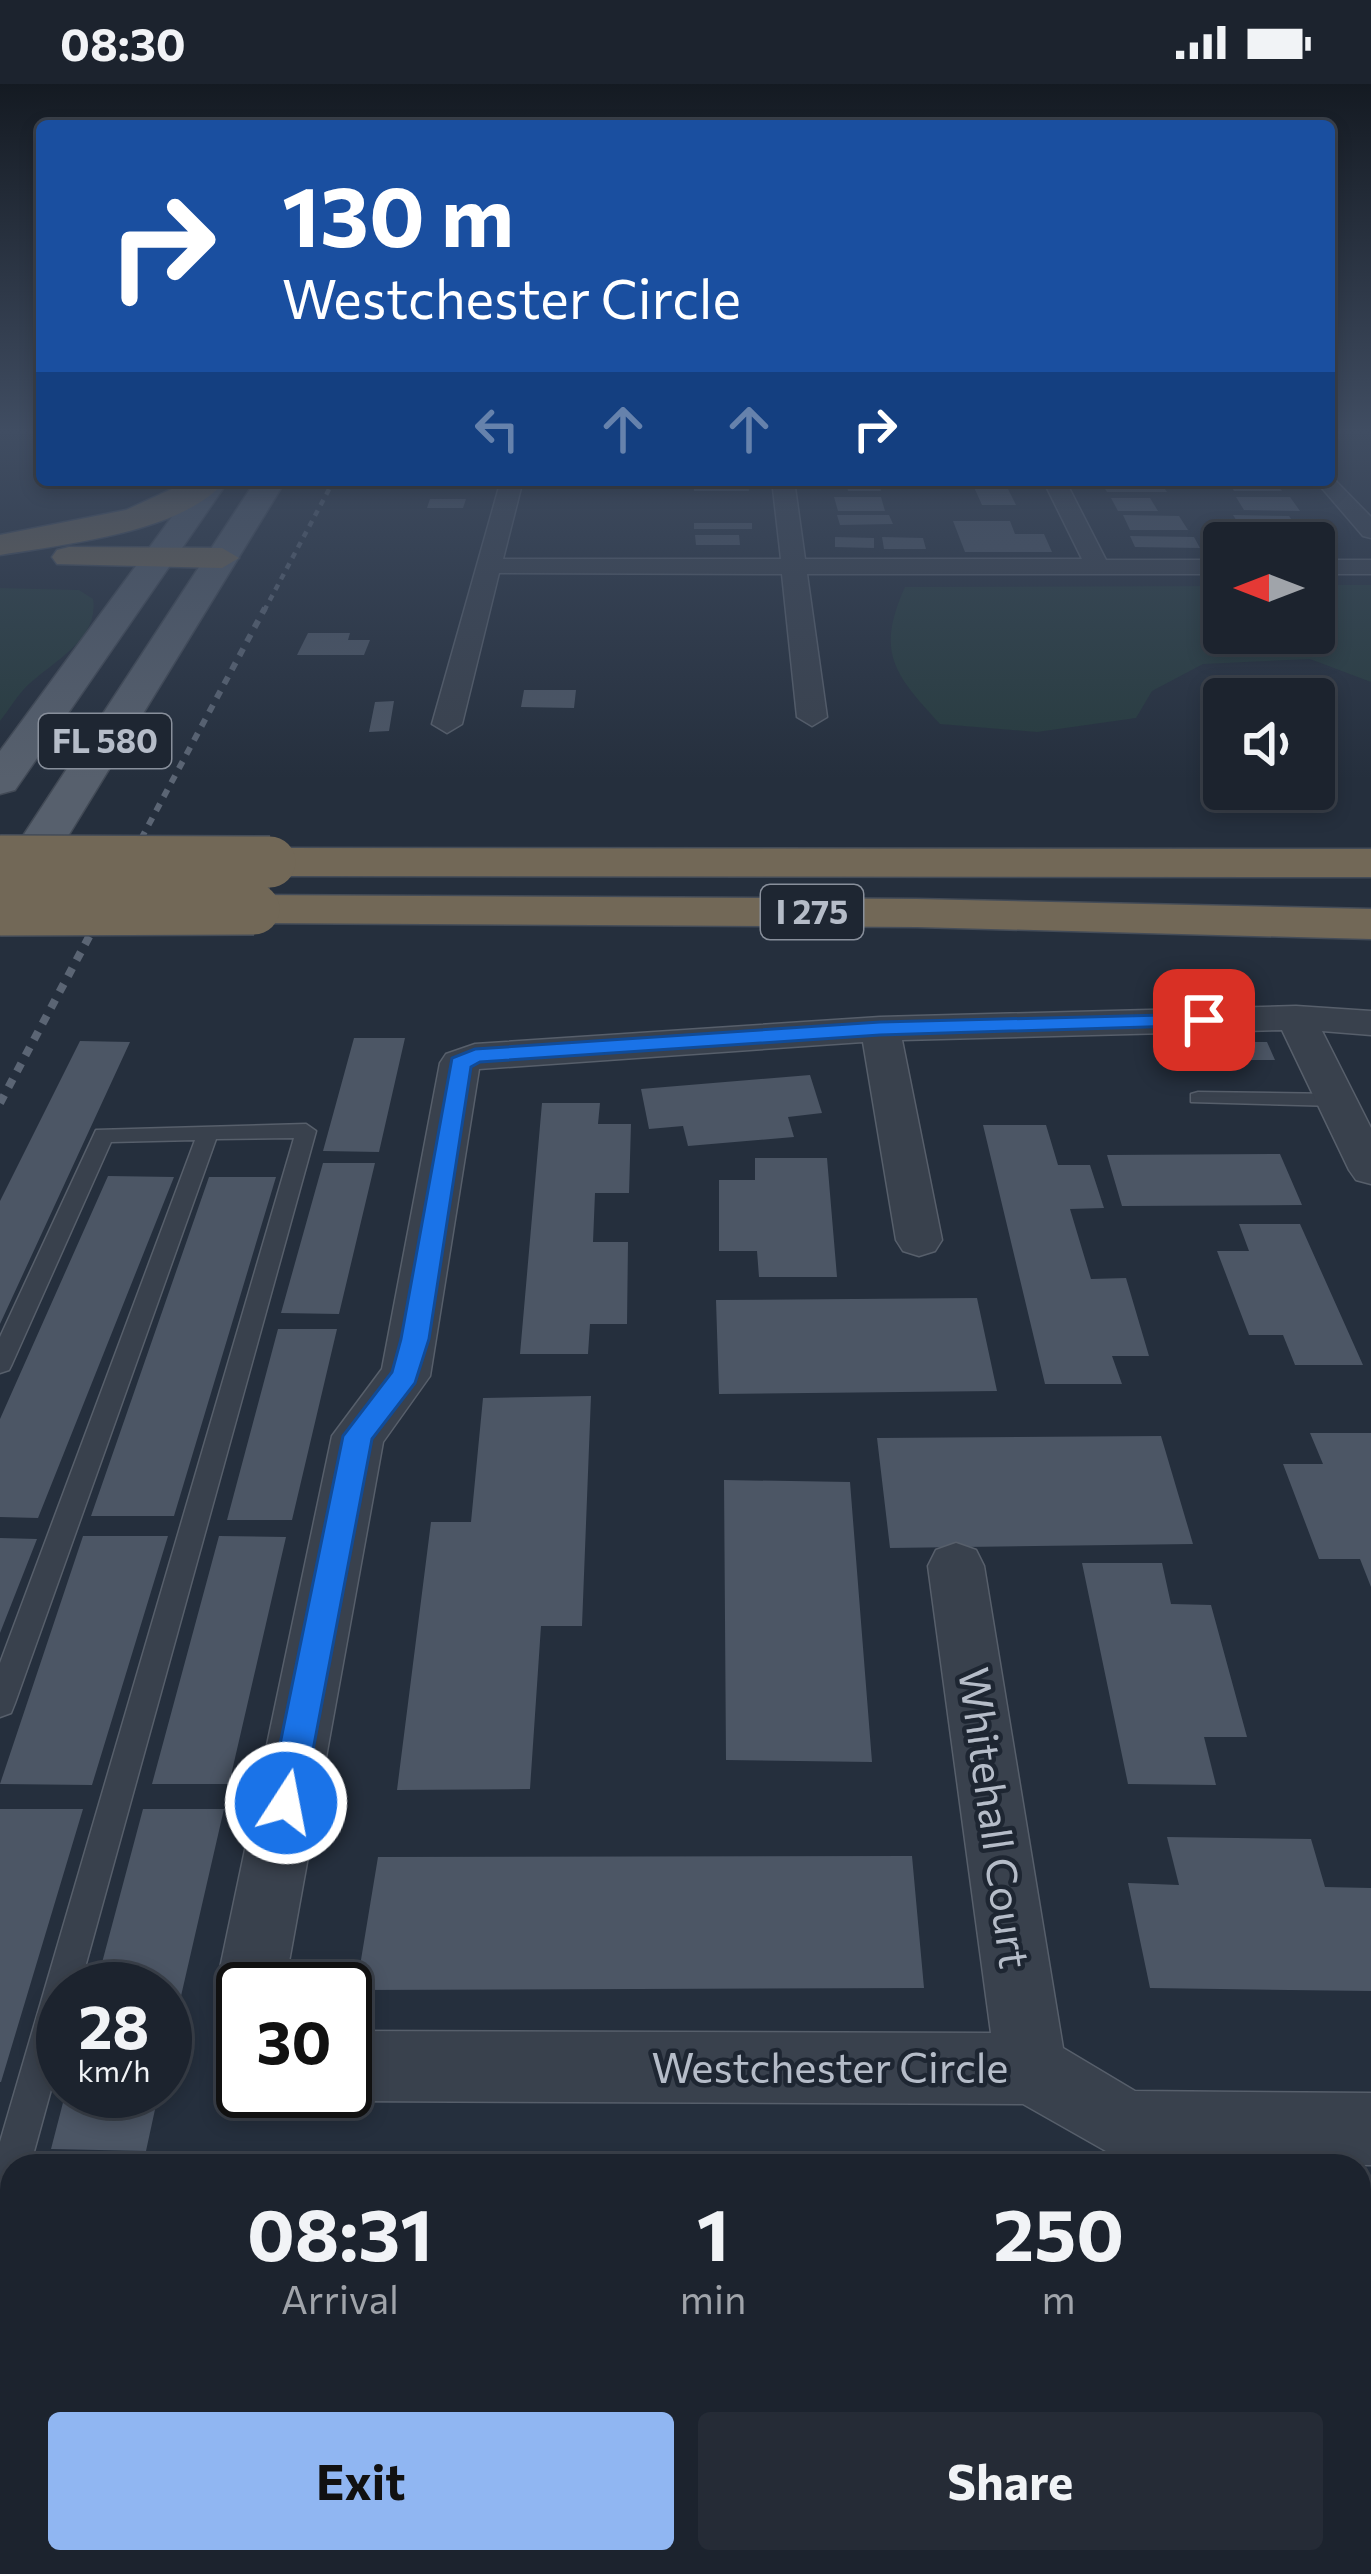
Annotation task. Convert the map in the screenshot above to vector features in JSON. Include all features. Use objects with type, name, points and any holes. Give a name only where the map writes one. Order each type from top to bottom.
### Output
[{"type":"highway","points":[[11,566],[59,546]]},
{"type":"highway","points":[[11,566],[216,566]]},
{"type":"highway","name":"I 275","points":[[0,861],[1371,863]]},
{"type":"highway","name":"I 275","points":[[0,909],[871,913],[1371,924]]},
{"type":"main road","name":"FL 580","points":[[0,781],[167,546]]},
{"type":"main road","name":"FL 580","points":[[0,909],[229,546]]},
{"type":"street","points":[[447,724],[494,546]]},
{"type":"street","points":[[791,546],[812,717]]},
{"type":"street","points":[[1087,546],[1098,567]]},
{"type":"street","points":[[488,566],[1203,567]]},
{"type":"street","points":[[1335,567],[1371,567]]},
{"type":"street","points":[[1296,1018],[1354,1101],[1371,1170]]},
{"type":"street","points":[[256,1962],[358,1436],[405,1376],[415,1339],[460,1063],[475,1056],[880,1029],[1296,1018],[1371,1023]]},
{"type":"street","points":[[880,1029],[919,1240]]},
{"type":"street","name":"Whitehall Court","points":[[956,1566],[1031,2069]]},
{"type":"street","name":"Westchester Circle","points":[[372,2066],[1031,2069],[1127,2127],[1371,2129]]},
{"type":"lane","points":[[1198,1098],[1354,1101]]},
{"type":"lane","points":[[0,1364],[103,1136],[306,1131],[15,2154]]},
{"type":"lane","points":[[0,1703],[208,1133]]},
{"type":"green space","points":[[1335,585],[1371,585],[1371,682],[1310,659],[1203,664],[1152,691],[1136,718],[1037,732],[940,724],[911,691],[894,662],[891,629],[905,587],[1203,586],[1203,654],[1335,654]]},
{"type":"green space","points":[[0,588],[79,590],[93,599],[93,614],[81,639],[24,689],[0,721]]},
{"type":"building","points":[[884,546],[926,549],[884,549]]},
{"type":"building","points":[[963,546],[1049,546],[1052,552],[965,552]]},
{"type":"building","points":[[308,633],[350,633],[348,640],[370,640],[364,655],[297,655]]},
{"type":"building","points":[[524,690],[576,690],[574,708],[521,707]]},
{"type":"building","points":[[394,701],[389,731],[369,732],[375,702]]},
{"type":"building","points":[[354,1038],[405,1038],[379,1152],[323,1151]]},
{"type":"building","points":[[80,1041],[130,1042],[0,1324],[0,1201]]},
{"type":"building","points":[[1196,1042],[1267,1042],[1275,1060],[1204,1060]]},
{"type":"building","points":[[810,1075],[822,1113],[788,1117],[794,1137],[688,1146],[683,1126],[649,1129],[641,1089]]},
{"type":"building","points":[[542,1103],[600,1103],[598,1124],[631,1124],[629,1193],[595,1193],[593,1242],[628,1242],[627,1324],[590,1324],[588,1354],[520,1354]]},
{"type":"building","points":[[983,1125],[1046,1125],[1058,1165],[1090,1165],[1104,1208],[1070,1209],[1091,1279],[1126,1278],[1149,1356],[1112,1356],[1122,1384],[1045,1384]]},
{"type":"building","points":[[1280,1154],[1302,1205],[1122,1206],[1107,1155]]},
{"type":"building","points":[[755,1158],[827,1158],[837,1277],[759,1277],[757,1251],[719,1251],[719,1180],[755,1180]]},
{"type":"building","points":[[323,1163],[375,1163],[339,1314],[281,1313]]},
{"type":"building","points":[[108,1176],[174,1177],[38,1518],[0,1517],[0,1419]]},
{"type":"building","points":[[209,1177],[276,1177],[174,1516],[91,1516]]},
{"type":"building","points":[[1239,1224],[1300,1224],[1363,1365],[1295,1365],[1283,1335],[1249,1335],[1217,1251],[1249,1251]]},
{"type":"building","points":[[977,1298],[997,1391],[719,1394],[716,1300]]},
{"type":"building","points":[[278,1329],[337,1329],[292,1520],[227,1520]]},
{"type":"building","points":[[591,1396],[582,1626],[541,1626],[530,1789],[397,1790],[431,1522],[471,1522],[483,1398]]},
{"type":"building","points":[[1310,1433],[1371,1433],[1371,1587],[1360,1559],[1319,1559],[1283,1464],[1323,1464]]},
{"type":"building","points":[[1161,1436],[1193,1544],[890,1548],[877,1438]]},
{"type":"building","points":[[724,1480],[850,1482],[872,1762],[726,1760]]},
{"type":"building","points":[[83,1536],[168,1536],[92,1785],[0,1784]]},
{"type":"building","points":[[219,1536],[286,1537],[229,1784],[152,1784]]},
{"type":"building","points":[[0,1538],[37,1539],[0,1633]]},
{"type":"building","points":[[1082,1563],[1162,1563],[1171,1604],[1211,1605],[1247,1737],[1204,1737],[1216,1785],[1128,1784]]},
{"type":"building","points":[[0,1809],[83,1809],[1,2082]]},
{"type":"building","points":[[143,1809],[224,1809],[189,1962],[102,1962]]},
{"type":"building","points":[[1167,1837],[1311,1839],[1325,1887],[1371,1888],[1371,1991],[1150,1988],[1128,1883],[1179,1885]]},
{"type":"building","points":[[912,1856],[924,1988],[372,1990],[372,1962],[361,1962],[378,1857]]},
{"type":"building","points":[[59,2118],[153,2118],[146,2151],[51,2149]]},
{"type":"railway","points":[[264,611],[299,546]]},
{"type":"railway","points":[[141,839],[265,608]]},
{"type":"railway","points":[[0,1103],[143,836]]},
{"type":"route","points":[[286,1803],[358,1436],[405,1376],[415,1339],[460,1063],[475,1056],[880,1029],[1204,1020]]}]
